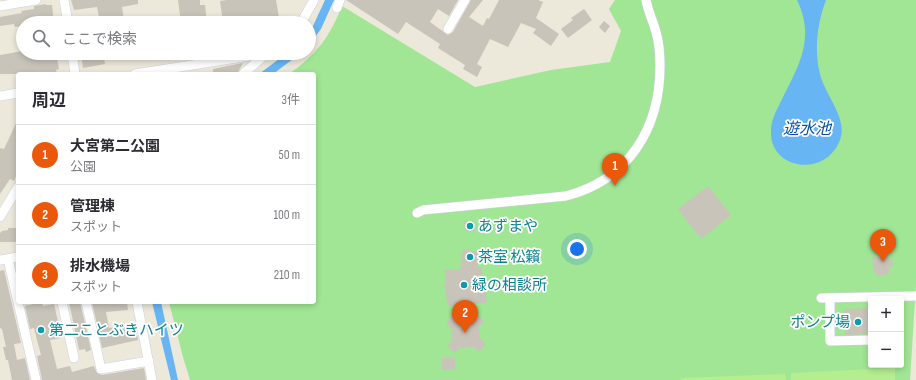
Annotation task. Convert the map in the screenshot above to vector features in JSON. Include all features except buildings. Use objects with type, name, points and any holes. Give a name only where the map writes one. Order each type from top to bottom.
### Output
[{"type":"street","points":[[0,6],[36,0]]},
{"type":"street","points":[[64,0],[67,16]]},
{"type":"street","points":[[305,16],[314,0]]},
{"type":"street","points":[[448,29],[465,0]]},
{"type":"street","points":[[417,213],[423,210],[566,196],[584,192],[600,184],[622,166],[636,151],[644,135],[650,121],[659,86],[660,65],[657,34],[646,0]]},
{"type":"street","points":[[73,60],[75,72]]},
{"type":"street","points":[[148,72],[224,60]]},
{"type":"street","points":[[245,72],[259,60]]},
{"type":"street","points":[[0,96],[16,93]]},
{"type":"street","points":[[0,217],[16,190]]},
{"type":"street","points":[[16,257],[4,259],[36,380]]},
{"type":"street","points":[[904,297],[916,296]]},
{"type":"street","points":[[868,298],[825,298],[830,341],[868,340]]},
{"type":"street","points":[[62,304],[74,358]]},
{"type":"street","points":[[86,304],[101,369],[149,361]]},
{"type":"street","points":[[137,304],[152,380]]},
{"type":"green space","points":[[615,0],[916,0],[916,285],[910,380],[190,380],[170,304],[316,304],[316,72],[292,72],[306,60],[316,60],[316,51],[327,36],[342,6],[475,87],[551,70],[610,62],[621,31],[609,9]]},
{"type":"green space","points":[[895,368],[895,380],[791,380],[791,373]]},
{"type":"green space","points":[[785,374],[786,380],[681,380],[681,378]]},
{"type":"water","points":[[325,0],[334,0],[321,29],[316,36],[316,19]]},
{"type":"water","name":"遊水池","points":[[797,0],[826,0],[820,18],[817,37],[818,65],[823,82],[839,115],[842,132],[840,140],[833,152],[823,160],[811,164],[799,164],[788,161],[779,154],[773,144],[771,131],[775,113],[800,62],[803,50],[805,26]]},
{"type":"water","points":[[278,60],[292,60],[276,72],[262,72]]},
{"type":"water","points":[[152,304],[161,304],[178,380],[171,380]]},
{"type":"place","name":"大宮第二公園","points":[[615,186]]},
{"type":"place","name":"あずまや","points":[[470,226]]},
{"type":"place","name":"茶室 松籟","points":[[470,257]]},
{"type":"place","name":"排水機場","points":[[883,262]]},
{"type":"place","name":"緑の相談所","points":[[464,285]]},
{"type":"place","name":"ポンプ場","points":[[858,322]]},
{"type":"place","name":"第二ことぶきハイツ","points":[[41,330]]},
{"type":"place","name":"管理棟","points":[[465,333]]}]
